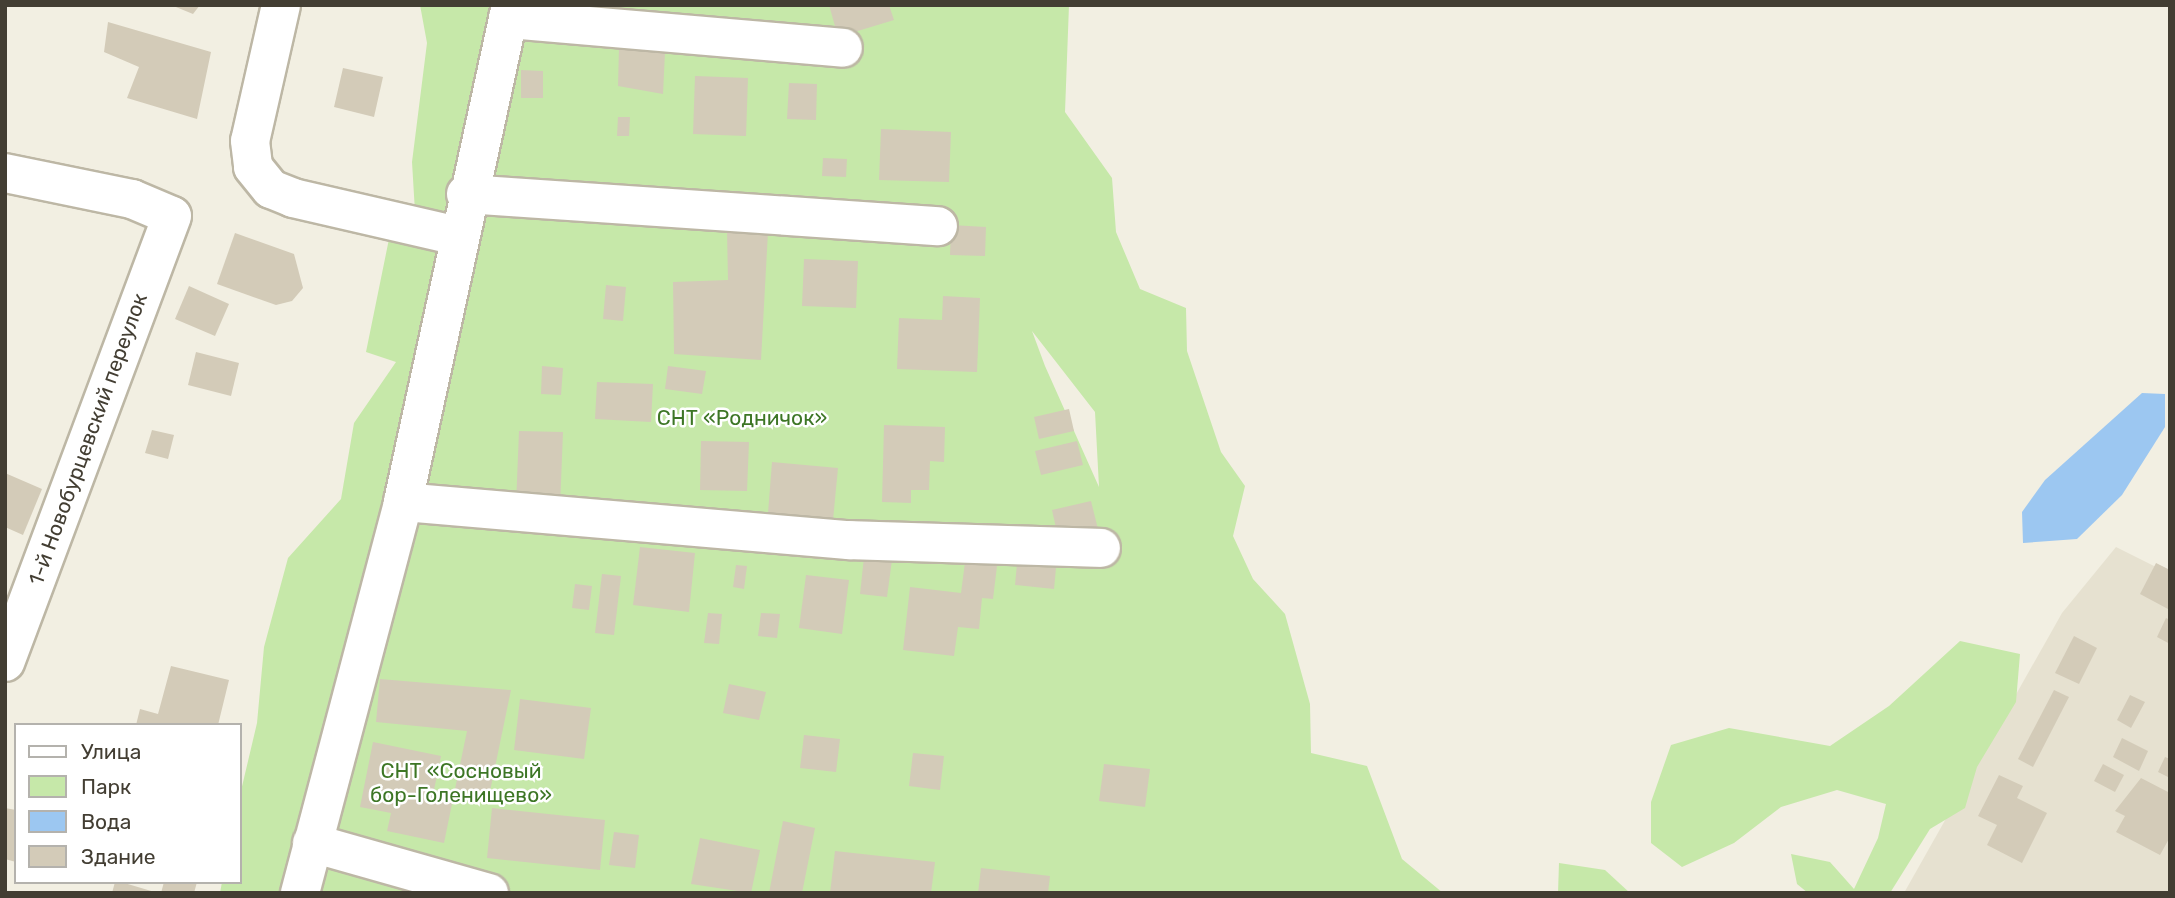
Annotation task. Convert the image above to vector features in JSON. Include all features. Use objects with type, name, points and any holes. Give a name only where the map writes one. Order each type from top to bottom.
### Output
[{"type":"street","points":[[281,5],[250,141],[253,167],[271,189],[293,198],[457,236]]},
{"type":"street","points":[[300,893],[403,502],[466,194],[509,12],[843,48]]},
{"type":"street","name":"1-й Новобурцевский переулок","points":[[5,173],[132,199],[172,216],[5,662]]},
{"type":"street","points":[[466,194],[938,226]]},
{"type":"street","points":[[403,502],[849,540],[1101,548]]},
{"type":"street","points":[[312,843],[489,893]]},
{"type":"shaded area","points":[[2116,547],[2170,574],[2170,893],[1904,893],[2062,613]]},
{"type":"green space","points":[[420,5],[496,5],[452,209],[377,529],[279,893],[220,893],[222,884],[242,884],[242,787],[257,723],[264,647],[288,558],[341,499],[354,423],[396,362],[366,352],[390,234],[415,212],[412,162],[427,43]]},
{"type":"green space","name":"СНТ «Родничок»","points":[[527,5],[1069,5],[1065,112],[1112,178],[1116,232],[1140,289],[1186,308],[1187,351],[1221,452],[1245,486],[1233,536],[1253,579],[1285,614],[1310,704],[1311,753],[1367,766],[1402,859],[1443,893],[318,893]],"holes":[[[1032,331],[1095,412],[1099,487]]]},
{"type":"green space","points":[[1960,641],[2020,654],[2016,702],[1977,767],[1965,808],[1930,829],[1890,893],[1808,893],[1797,884],[1791,854],[1830,862],[1854,889],[1878,838],[1886,804],[1837,790],[1781,807],[1734,843],[1682,867],[1651,843],[1651,802],[1671,745],[1729,728],[1830,746],[1889,706]]},
{"type":"green space","points":[[1559,863],[1605,870],[1630,893],[1558,893]]},
{"type":"water","points":[[2142,393],[2165,394],[2165,427],[2122,495],[2077,539],[2023,543],[2022,512],[2045,480]]},
{"type":"building","points":[[171,5],[200,5],[193,14]]},
{"type":"building","points":[[829,5],[889,5],[894,20],[838,37]]},
{"type":"building","points":[[108,22],[211,52],[197,119],[127,98],[139,67],[104,52]]},
{"type":"building","points":[[619,47],[665,52],[663,94],[618,86]]},
{"type":"building","points":[[343,68],[383,77],[374,117],[334,107]]},
{"type":"building","points":[[521,70],[543,71],[543,98],[521,98]]},
{"type":"building","points":[[695,76],[748,78],[746,136],[693,134]]},
{"type":"building","points":[[789,83],[817,84],[816,120],[787,119]]},
{"type":"building","points":[[618,117],[630,117],[629,136],[617,136]]},
{"type":"building","points":[[881,129],[951,132],[949,182],[879,180]]},
{"type":"building","points":[[823,158],[847,159],[846,177],[822,176]]},
{"type":"building","points":[[951,225],[986,227],[985,256],[950,255]]},
{"type":"building","points":[[727,231],[768,232],[761,360],[674,354],[673,282],[728,280]]},
{"type":"building","points":[[235,233],[294,254],[303,288],[292,301],[276,305],[217,284]]},
{"type":"building","points":[[804,259],[858,261],[856,308],[802,306]]},
{"type":"building","points":[[606,285],[626,287],[623,321],[603,319]]},
{"type":"building","points":[[189,286],[229,304],[215,336],[175,319]]},
{"type":"building","points":[[943,296],[980,298],[977,372],[897,369],[899,318],[942,320]]},
{"type":"building","points":[[196,352],[239,363],[231,396],[188,385]]},
{"type":"building","points":[[542,366],[563,368],[561,395],[541,394]]},
{"type":"building","points":[[668,366],[706,371],[702,394],[665,389]]},
{"type":"building","points":[[597,382],[653,384],[651,422],[595,419]]},
{"type":"building","points":[[1069,409],[1074,431],[1039,439],[1034,417]]},
{"type":"building","points":[[884,425],[945,427],[944,462],[930,461],[929,490],[911,490],[911,503],[882,502]]},
{"type":"building","points":[[152,430],[174,435],[168,459],[145,453]]},
{"type":"building","points":[[519,431],[563,432],[560,507],[516,505]]},
{"type":"building","points":[[701,441],[749,442],[747,491],[700,490]]},
{"type":"building","points":[[1077,441],[1083,465],[1041,475],[1035,451]]},
{"type":"building","points":[[772,462],[838,468],[833,520],[768,513]]},
{"type":"building","points":[[5,473],[42,489],[23,535],[5,527]]},
{"type":"building","points":[[1091,501],[1100,537],[1060,546],[1052,510]]},
{"type":"building","points":[[640,547],[695,553],[689,612],[633,605]]},
{"type":"building","points":[[864,557],[892,560],[887,597],[860,594]]},
{"type":"building","points":[[965,562],[997,566],[993,599],[982,598],[979,629],[958,627],[954,656],[903,650],[910,587],[961,593]]},
{"type":"building","points":[[2156,563],[2170,570],[2168,609],[2140,594]]},
{"type":"building","points":[[1017,564],[1056,568],[1054,589],[1015,585]]},
{"type":"building","points":[[736,565],[747,566],[744,589],[733,587]]},
{"type":"building","points":[[602,574],[621,576],[614,635],[595,633]]},
{"type":"building","points":[[806,575],[849,580],[842,634],[799,628]]},
{"type":"building","points":[[575,584],[592,586],[589,610],[572,608]]},
{"type":"building","points":[[708,613],[722,614],[719,644],[704,643]]},
{"type":"building","points":[[761,613],[780,614],[777,638],[758,636]]},
{"type":"building","points":[[2166,618],[2170,620],[2170,644],[2157,637]]},
{"type":"building","points":[[2074,636],[2097,648],[2079,684],[2055,673]]},
{"type":"building","points":[[171,666],[229,680],[218,723],[136,723],[140,709],[158,714]]},
{"type":"building","points":[[380,679],[511,690],[489,796],[455,789],[467,731],[376,722]]},
{"type":"building","points":[[729,684],[766,692],[759,720],[723,713]]},
{"type":"building","points":[[2054,690],[2069,697],[2033,767],[2018,759]]},
{"type":"building","points":[[2130,695],[2145,702],[2131,728],[2117,720]]},
{"type":"building","points":[[520,699],[591,708],[584,759],[514,750]]},
{"type":"building","points":[[804,735],[840,739],[836,772],[800,768]]},
{"type":"building","points":[[2122,738],[2148,751],[2139,771],[2113,757]]},
{"type":"building","points":[[373,742],[441,756],[434,790],[454,794],[444,843],[387,831],[391,813],[360,807]]},
{"type":"building","points":[[913,753],[944,756],[940,790],[909,786]]},
{"type":"building","points":[[2165,757],[2170,759],[2170,778],[2158,772]]},
{"type":"building","points":[[1104,764],[1150,769],[1145,807],[1099,801]]},
{"type":"building","points":[[2103,764],[2124,775],[2115,792],[2094,781]]},
{"type":"building","points":[[1999,775],[2023,786],[2017,798],[2047,813],[2022,863],[1987,845],[1997,825],[1978,816]]},
{"type":"building","points":[[2141,778],[2170,793],[2170,837],[2160,855],[2116,832],[2125,816],[2115,811]]},
{"type":"building","points":[[5,808],[14,810],[14,861],[5,859]]},
{"type":"building","points":[[492,808],[605,820],[600,870],[487,858]]},
{"type":"building","points":[[783,821],[815,828],[802,893],[769,893]]},
{"type":"building","points":[[614,832],[639,835],[635,868],[609,865]]},
{"type":"building","points":[[700,838],[760,850],[751,893],[691,884]]},
{"type":"building","points":[[835,851],[935,862],[931,893],[830,893]]},
{"type":"building","points":[[981,868],[1050,876],[1048,893],[978,893]]},
{"type":"building","points":[[114,884],[128,884],[158,893],[112,893]]},
{"type":"building","points":[[163,884],[196,884],[194,893],[161,893]]},
{"type":"park label","name":"СНТ «Сосновый бор-Голенищево»","points":[[461,783]]}]
